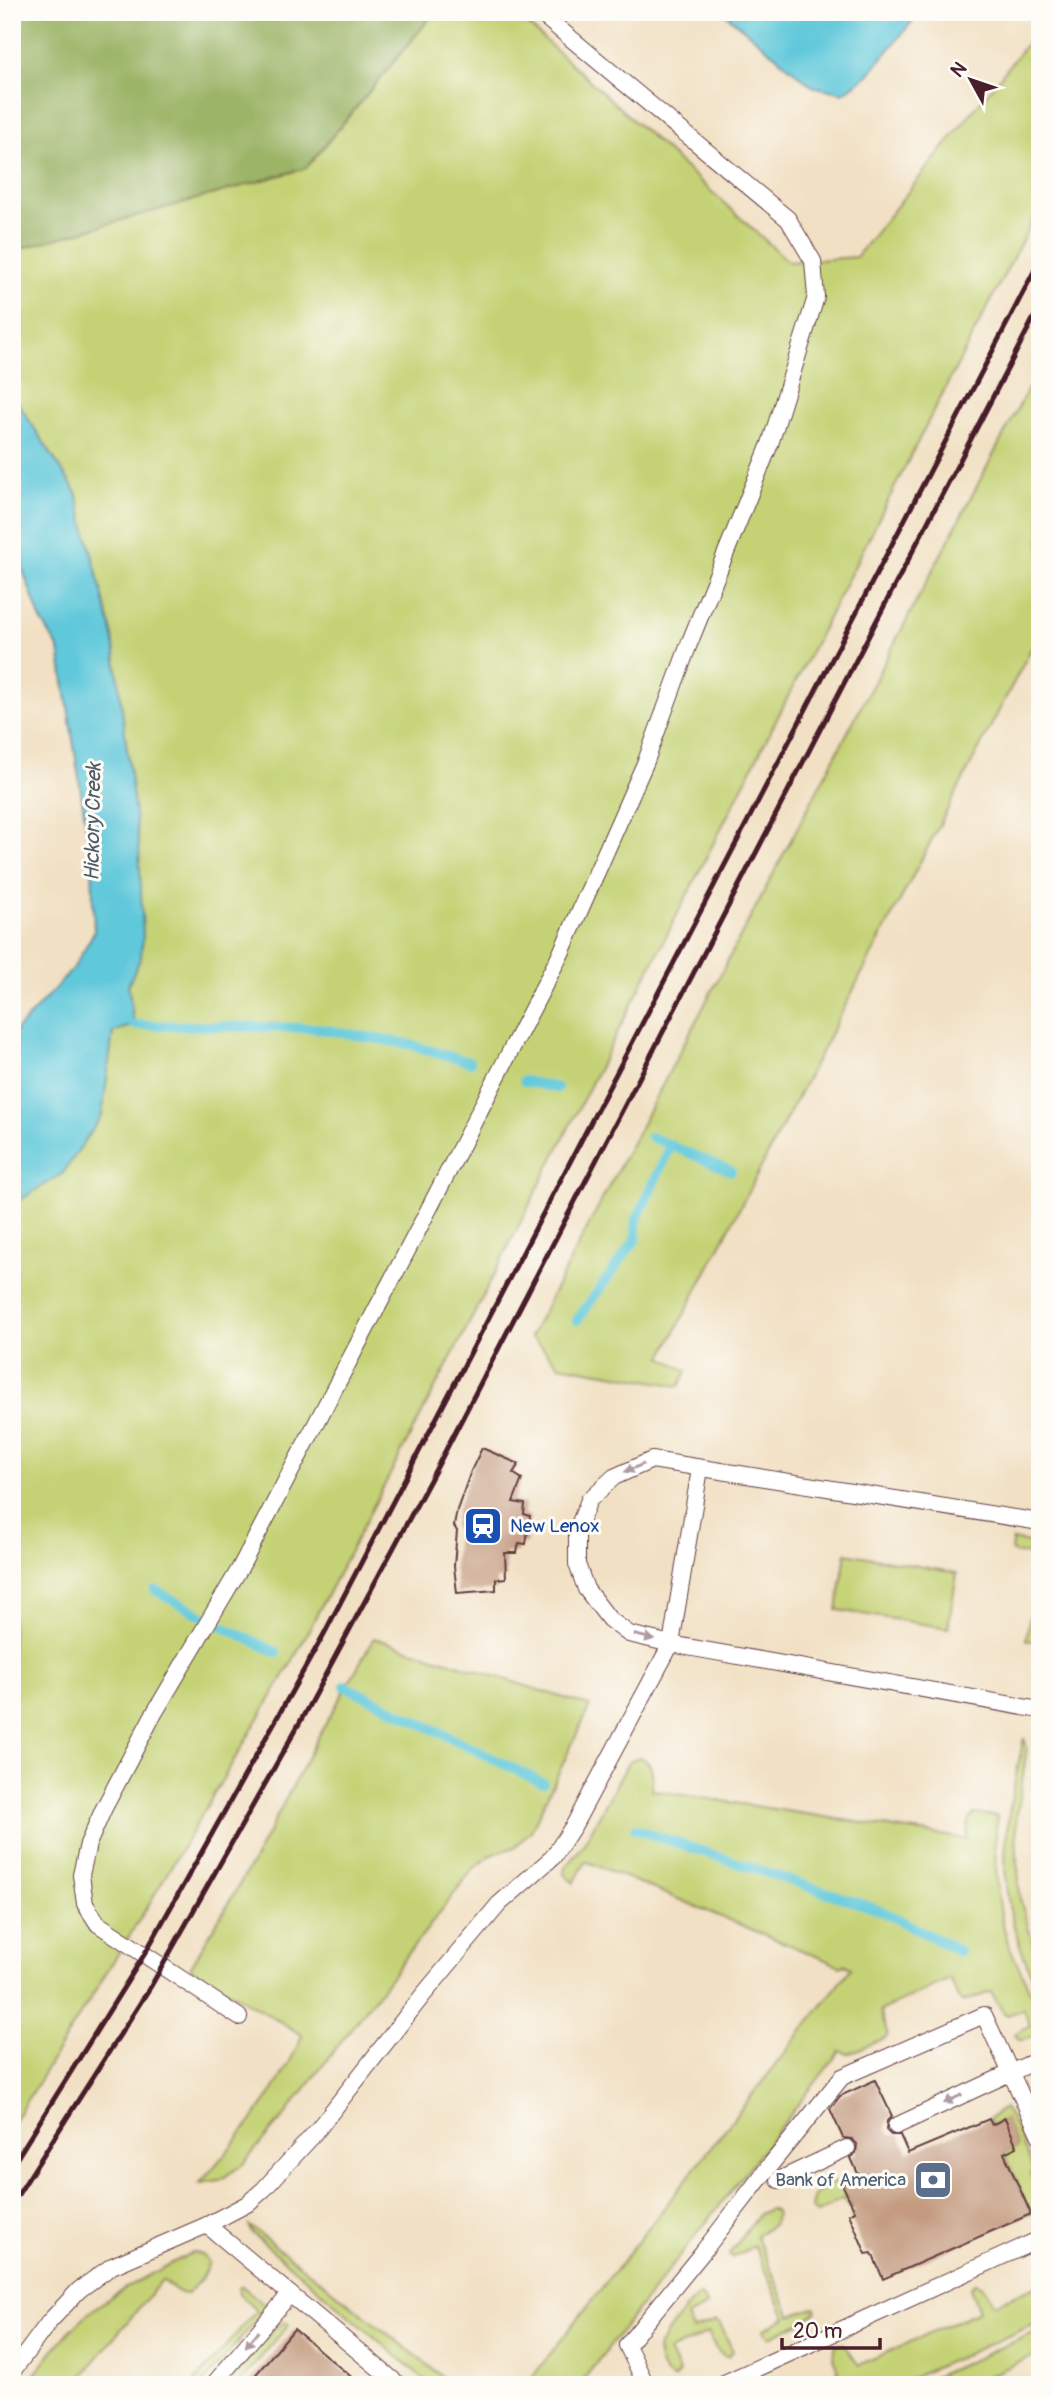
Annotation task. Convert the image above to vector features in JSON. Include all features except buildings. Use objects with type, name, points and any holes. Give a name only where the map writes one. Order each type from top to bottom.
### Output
[{"type":"lane","points":[[239,2017],[99,1924],[85,1904],[81,1875],[88,1844],[152,1717],[247,1557],[561,953],[646,761],[689,644],[770,444],[816,297],[813,261],[788,219],[539,12]]},
{"type":"lane","points":[[1040,1522],[653,1460],[614,1477],[589,1500],[576,1530],[577,1564],[586,1589],[609,1619],[629,1634],[671,1644],[1040,1710]]},
{"type":"lane","points":[[12,2372],[49,2322],[79,2290],[112,2266],[207,2225],[247,2204],[264,2189],[315,2133],[423,1995],[499,1904],[553,1857],[574,1825],[671,1644],[700,1469]]},
{"type":"lane","points":[[646,2385],[627,2345],[842,2077],[984,2015],[1040,2136]]},
{"type":"lane","points":[[897,2126],[1040,2059]]},
{"type":"lane","points":[[779,2180],[847,2148]]},
{"type":"lane","points":[[207,2225],[398,2385]]},
{"type":"lane","points":[[720,2385],[1040,2239]]},
{"type":"lane","points":[[213,2385],[290,2294]]},
{"type":"green space","points":[[12,12],[435,12],[306,168],[16,250],[12,248]]},
{"type":"green space","points":[[435,12],[514,12],[789,262],[856,257],[1040,27],[1040,206],[477,1308],[292,1662],[146,1909],[12,2124],[12,1205],[63,1173],[102,1115],[113,1031],[134,1024],[128,985],[141,957],[76,492],[12,394],[12,248],[16,250],[306,168]]},
{"type":"green space","points":[[1040,366],[1040,632],[662,1357],[687,1371],[679,1386],[559,1365],[530,1337]]},
{"type":"green space","points":[[1013,1540],[1040,1545],[1040,1665],[1035,1671],[1039,1642],[1026,1640],[1039,1556],[1014,1553],[1011,1550]]},
{"type":"green space","points":[[846,1553],[957,1573],[948,1628],[837,1610]]},
{"type":"green space","points":[[374,1638],[590,1706],[531,1831],[515,1847],[491,1855],[473,1869],[285,2115],[242,2165],[220,2180],[200,2183],[271,2094],[302,2035],[190,1968],[255,1858]]},
{"type":"green space","points":[[1024,1738],[1027,1748],[1016,1822],[1017,1853],[1020,1898],[1040,1969],[1040,1996],[1013,1924],[1006,1879],[1008,1818]]},
{"type":"green space","points":[[639,1757],[651,1767],[652,1790],[966,1839],[969,1819],[975,1813],[997,1816],[996,1864],[1001,1916],[1009,1945],[1035,2004],[1040,2025],[1034,2035],[1019,2040],[1015,2034],[1030,2025],[1023,2009],[1008,2015],[1004,2013],[991,1992],[962,2002],[950,1979],[880,2011],[888,2035],[848,2054],[840,2051],[579,2385],[526,2385],[851,1968],[844,1964],[840,1966],[586,1861],[574,1883],[564,1874],[565,1867],[582,1847],[629,1761]]},
{"type":"green space","points":[[1004,2108],[1035,2172],[1030,2174],[1040,2198],[1040,2210],[1031,2214],[1004,2153],[1017,2147],[1005,2119],[992,2125],[989,2119]]},
{"type":"green space","points":[[832,2183],[842,2184],[853,2208],[850,2209],[843,2198],[818,2213],[813,2211],[811,2207],[814,2195]]},
{"type":"green space","points":[[770,2209],[775,2212],[775,2221],[768,2229],[756,2235],[791,2316],[815,2307],[816,2312],[806,2320],[770,2337],[764,2329],[786,2318],[754,2246],[732,2258],[729,2255],[759,2214]]},
{"type":"green space","points":[[250,2226],[453,2385],[431,2385],[252,2233]]},
{"type":"green space","points":[[193,2252],[203,2255],[209,2263],[201,2279],[187,2294],[180,2293],[162,2280],[75,2385],[27,2385],[50,2354],[85,2316],[130,2285]]},
{"type":"green space","points":[[974,2283],[984,2288],[994,2304],[1040,2284],[1040,2322],[896,2385],[813,2385],[839,2373],[833,2357],[836,2345],[843,2344],[859,2365],[979,2311],[970,2288]]},
{"type":"green space","points":[[242,2286],[266,2306],[265,2310],[202,2385],[192,2385],[256,2311],[239,2293],[238,2289]]},
{"type":"green space","points":[[701,2295],[707,2306],[687,2316],[693,2330],[716,2321],[733,2351],[729,2356],[721,2354],[708,2333],[669,2351],[679,2372],[674,2379],[670,2378],[661,2367],[657,2349],[677,2319]]},
{"type":"green space","points":[[285,2321],[289,2324],[238,2385],[226,2385],[274,2329]]},
{"type":"green space","points":[[1040,2330],[1040,2353],[968,2385],[916,2385]]},
{"type":"water","points":[[723,12],[920,12],[868,75],[843,93],[812,86]]},
{"type":"water","name":"Hickory Creek","points":[[12,394],[76,492],[113,636],[139,847],[143,936],[141,957],[128,985],[134,1025],[113,1032],[102,1115],[63,1173],[12,1205],[12,1035],[73,969],[94,932],[92,863],[59,649],[40,618],[18,556],[12,549]]},
{"type":"waterway","points":[[134,1025],[314,1028],[408,1044],[470,1062]]},
{"type":"waterway","points":[[524,1081],[557,1088]]},
{"type":"waterway","points":[[651,1137],[731,1171]]},
{"type":"waterway","points":[[577,1320],[636,1239],[636,1221],[671,1145]]},
{"type":"waterway","points":[[155,1590],[203,1616]]},
{"type":"waterway","points":[[224,1627],[276,1652]]},
{"type":"waterway","points":[[345,1686],[543,1783]]},
{"type":"waterway","points":[[635,1829],[882,1911],[959,1951]]},
{"type":"railway","points":[[12,2166],[144,1955],[324,1634],[1040,260]]},
{"type":"railway","points":[[12,2204],[151,1986],[300,1722],[437,1467],[1040,306]]},
{"type":"place","name":"New Lenox","points":[[483,1526]]},
{"type":"place","name":"Bank of America","points":[[933,2180]]}]
